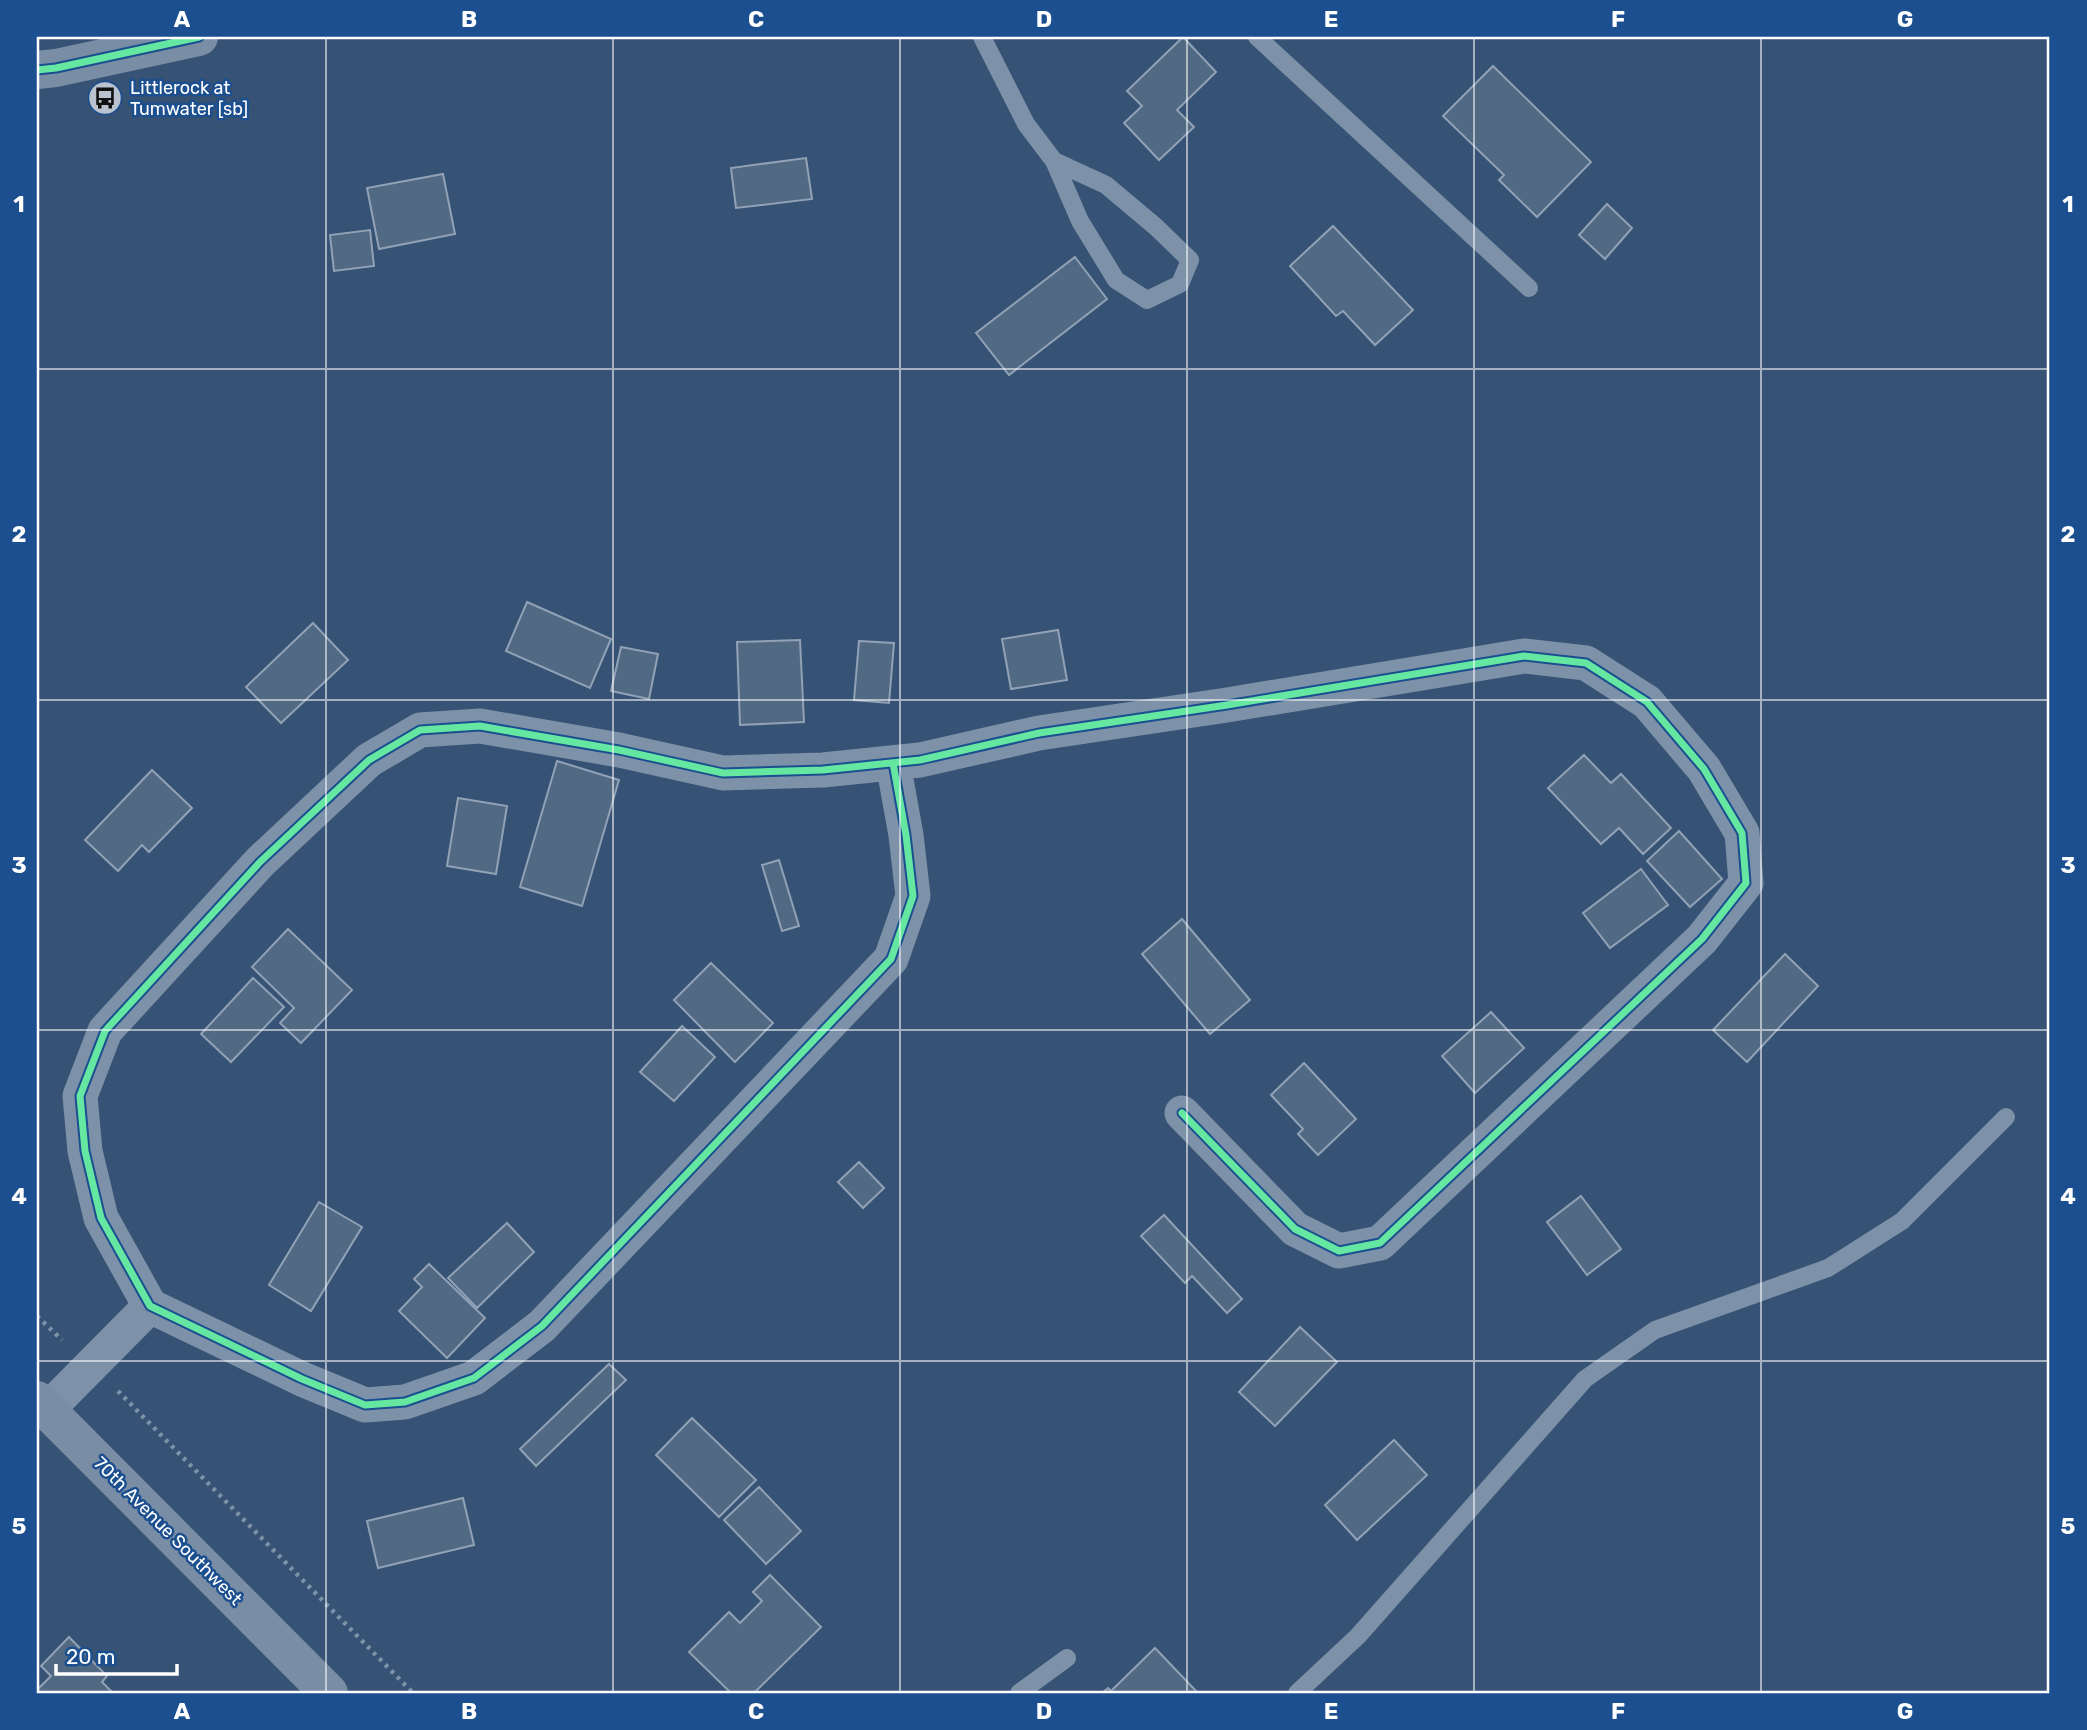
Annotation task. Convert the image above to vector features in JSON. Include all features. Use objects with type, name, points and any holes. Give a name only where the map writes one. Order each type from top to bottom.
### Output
[{"type":"street","points":[[37,69],[56,68],[199,37]]},
{"type":"street","points":[[893,763],[906,835],[913,896],[891,959],[542,1326],[474,1378],[405,1402],[365,1405],[302,1379],[150,1306],[101,1218],[85,1151],[80,1097],[105,1031],[260,862],[369,760],[420,730],[480,726],[619,750],[723,773],[822,770],[920,760],[1039,733],[1524,656],[1586,663],[1647,702],[1704,769],[1742,833],[1746,883],[1702,939],[1380,1243],[1339,1251],[1295,1229],[1182,1113]]},
{"type":"street","points":[[42,1405],[89,1366],[150,1306]]},
{"type":"street","name":"70th Avenue Southwest","points":[[42,1405],[328,1693]]},
{"type":"lane","points":[[982,37],[1026,124],[1054,161],[1080,222],[1116,280],[1147,300],[1180,284],[1190,260],[1106,185],[1054,161]]},
{"type":"lane","points":[[1257,37],[1529,288]]},
{"type":"lane","points":[[1297,1693],[1358,1636],[1585,1379],[1655,1330],[1828,1268],[1902,1221],[2006,1117]]},
{"type":"lane","points":[[1019,1693],[1067,1658]]},
{"type":"path","points":[[37,1316],[129,1400],[412,1693]]},
{"type":"building","points":[[1183,37],[1216,72],[1177,110],[1194,127],[1159,160],[1124,123],[1142,106],[1127,91]]},
{"type":"building","points":[[1493,66],[1591,162],[1537,217],[1499,180],[1504,175],[1443,116]]},
{"type":"building","points":[[806,158],[812,199],[736,208],[731,168]]},
{"type":"building","points":[[443,174],[455,234],[379,249],[367,188]]},
{"type":"building","points":[[1607,204],[1632,228],[1605,259],[1579,235]]},
{"type":"building","points":[[1333,226],[1413,310],[1375,345],[1343,311],[1336,316],[1290,266]]},
{"type":"building","points":[[370,230],[374,266],[334,271],[330,235]]},
{"type":"building","points":[[1075,257],[1107,299],[1009,375],[976,333]]},
{"type":"building","points":[[527,602],[611,639],[590,688],[506,651]]},
{"type":"building","points":[[313,623],[348,660],[281,723],[246,687]]},
{"type":"building","points":[[1058,630],[1067,680],[1011,689],[1002,639]]},
{"type":"building","points":[[800,640],[804,722],[740,725],[737,642]]},
{"type":"building","points":[[859,641],[894,643],[889,703],[854,700]]},
{"type":"building","points":[[621,647],[658,654],[649,699],[611,691]]},
{"type":"building","points":[[1584,755],[1611,783],[1621,774],[1671,828],[1643,854],[1619,828],[1601,844],[1548,788]]},
{"type":"building","points":[[557,761],[619,780],[582,906],[520,887]]},
{"type":"building","points":[[152,770],[192,808],[149,852],[142,845],[118,871],[85,840]]},
{"type":"building","points":[[458,798],[507,806],[496,874],[447,866]]},
{"type":"building","points":[[1679,831],[1722,879],[1690,907],[1647,861]]},
{"type":"building","points":[[779,860],[799,926],[782,931],[762,865]]},
{"type":"building","points":[[1641,869],[1668,905],[1610,948],[1583,913]]},
{"type":"building","points":[[1182,919],[1250,1000],[1210,1034],[1142,954]]},
{"type":"building","points":[[288,929],[352,990],[301,1043],[280,1023],[294,1008],[252,967]]},
{"type":"building","points":[[1785,954],[1818,986],[1747,1062],[1713,1030]]},
{"type":"building","points":[[711,963],[773,1023],[735,1062],[674,1000]]},
{"type":"building","points":[[253,978],[284,1007],[231,1062],[201,1034]]},
{"type":"building","points":[[1491,1012],[1524,1048],[1475,1093],[1442,1056]]},
{"type":"building","points":[[682,1026],[715,1057],[674,1101],[640,1072]]},
{"type":"building","points":[[1304,1063],[1356,1119],[1318,1155],[1298,1134],[1303,1129],[1271,1095]]},
{"type":"building","points":[[859,1162],[884,1188],[863,1208],[838,1182]]},
{"type":"building","points":[[1581,1196],[1621,1249],[1587,1275],[1547,1222]]},
{"type":"building","points":[[319,1202],[362,1227],[311,1311],[269,1285]]},
{"type":"building","points":[[1164,1215],[1242,1299],[1227,1313],[1192,1276],[1185,1283],[1141,1236]]},
{"type":"building","points":[[507,1223],[534,1252],[477,1308],[448,1278]]},
{"type":"building","points":[[429,1264],[485,1318],[447,1358],[399,1311],[422,1287],[414,1279]]},
{"type":"building","points":[[1300,1327],[1337,1362],[1275,1426],[1239,1392]]},
{"type":"building","points":[[609,1364],[626,1380],[536,1466],[520,1449]]},
{"type":"building","points":[[692,1418],[756,1480],[719,1517],[656,1455]]},
{"type":"building","points":[[1394,1440],[1427,1475],[1357,1540],[1325,1505]]},
{"type":"building","points":[[759,1487],[801,1531],[766,1564],[724,1520]]},
{"type":"building","points":[[463,1498],[474,1545],[378,1568],[367,1521]]},
{"type":"building","points":[[770,1575],[821,1627],[754,1693],[731,1693],[689,1652],[729,1612],[740,1623],[762,1601],[753,1592]]},
{"type":"building","points":[[69,1637],[107,1676],[102,1682],[113,1693],[37,1693],[51,1676],[41,1666]]},
{"type":"building","points":[[1155,1648],[1198,1693],[1102,1693],[1108,1688],[1111,1691]]},
{"type":"cycle path","points":[[37,70],[199,37]]},
{"type":"cycle path","points":[[893,763],[906,835],[913,896],[891,959],[542,1326],[474,1378],[405,1402],[365,1405],[302,1379],[150,1306],[101,1218],[85,1151],[80,1096],[105,1031],[260,862],[369,760],[420,730],[480,726],[619,750],[723,773],[823,770],[920,760],[1039,733],[1524,656],[1586,663],[1647,702],[1704,769],[1742,833],[1746,883],[1702,939],[1380,1243],[1339,1251],[1295,1229],[1182,1113]]},
{"type":"place","name":"Littlerock at Tumwater [sb]","points":[[105,98]]}]
